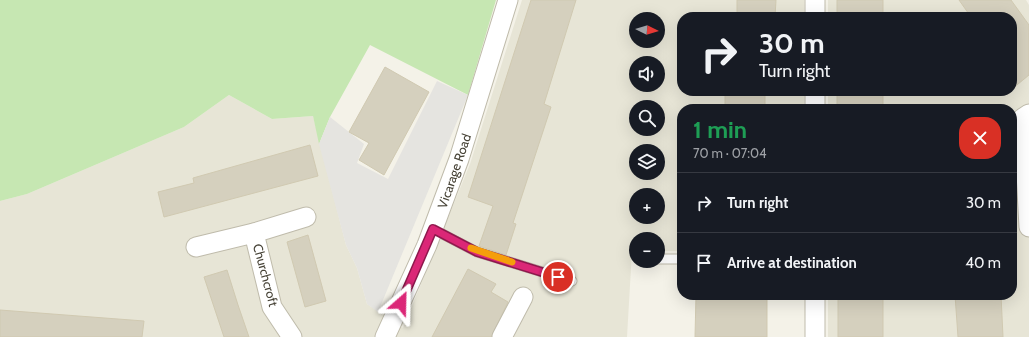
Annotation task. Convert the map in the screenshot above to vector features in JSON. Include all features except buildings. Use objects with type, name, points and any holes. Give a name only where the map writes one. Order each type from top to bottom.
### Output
[{"type":"street","name":"Vicarage Road","points":[[385,337],[433,229],[459,159],[508,0]]},
{"type":"street","points":[[816,0],[816,12]]},
{"type":"street","points":[[1029,114],[1023,118],[1029,227]]},
{"type":"street","name":"Churchcroft","points":[[196,247],[254,233],[306,217]]},
{"type":"street","name":"Churchcroft","points":[[254,233],[272,307],[292,337]]},
{"type":"street","points":[[502,337],[523,296]]},
{"type":"street","points":[[815,300],[815,337]]},
{"type":"lane","points":[[433,229],[477,252],[572,281]]},
{"type":"lane","points":[[665,259],[677,259]]},
{"type":"shaded area","points":[[522,0],[804,0],[804,12],[677,12],[677,96],[804,96],[804,104],[677,104],[677,251],[665,251],[665,232],[629,232],[629,268],[631,268],[627,337],[0,337],[0,201],[27,194],[184,127],[229,95],[272,119],[313,116],[346,245],[357,268],[367,304],[403,328],[470,164]]},
{"type":"shaded area","points":[[828,0],[1026,0],[1029,5],[1029,337],[828,337],[828,300],[1017,300],[1017,104],[828,104],[828,96],[1017,96],[1017,12],[828,12]]},
{"type":"shaded area","points":[[437,81],[468,95],[378,312],[367,304],[357,268],[346,245],[319,144],[330,117],[364,144],[357,163],[388,179]]},
{"type":"green space","points":[[0,0],[496,0],[468,95],[370,45],[330,117],[319,144],[313,116],[272,119],[229,95],[184,127],[27,194],[0,201]]},
{"type":"slow traffic","points":[[471,248],[477,252],[512,262]]},
{"type":"route","points":[[401,303],[433,229],[477,252],[558,277]]}]
